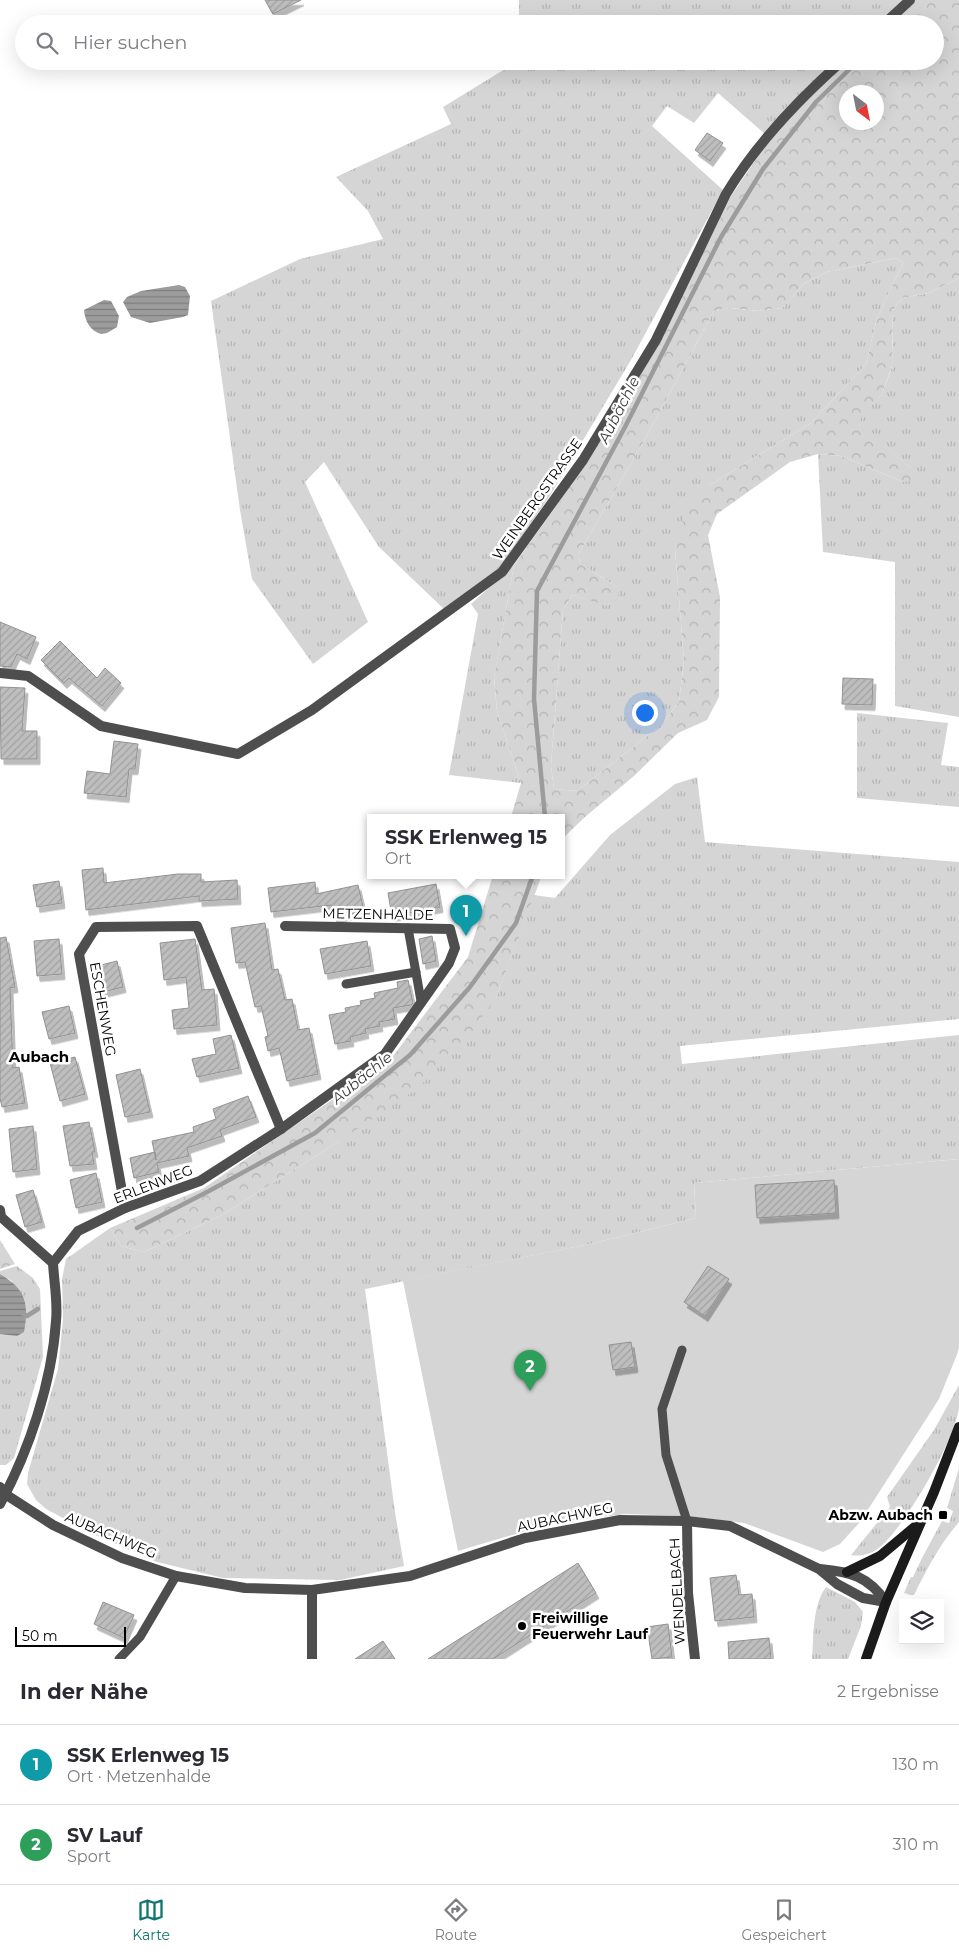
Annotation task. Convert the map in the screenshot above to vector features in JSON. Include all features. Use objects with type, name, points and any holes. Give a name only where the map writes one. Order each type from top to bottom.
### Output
[{"type":"main road","points":[[866,1659],[886,1602],[934,1492],[959,1427]]},
{"type":"main road","points":[[847,1572],[880,1556],[920,1523]]},
{"type":"street","points":[[894,15],[910,0]]},
{"type":"street","name":"WEINBERGSTRASSE","points":[[0,673],[28,676],[101,726],[238,754],[312,710],[446,614],[502,572],[534,530],[583,460],[656,340],[726,194],[738,174],[789,112],[833,70]]},
{"type":"street","name":"ESCHENWEG","points":[[125,1208],[79,954],[96,927],[197,926],[281,1128]]},
{"type":"street","name":"METZENHALDE","points":[[285,926],[450,929],[455,948]]},
{"type":"street","name":"ERLENWEG","points":[[53,1263],[78,1231],[125,1208],[200,1181],[281,1128],[385,1054],[449,963],[455,948]]},
{"type":"street","points":[[0,1215],[53,1263],[56,1320],[48,1376],[31,1439],[2,1495]]},
{"type":"street","name":"AUBACHWEG","points":[[2,1495],[53,1525],[122,1558],[176,1576],[245,1588],[312,1590],[410,1576],[525,1538],[620,1520],[687,1522],[730,1526],[819,1569],[837,1584],[863,1598],[886,1602]]},
{"type":"street","name":"WENDELBACH","points":[[687,1522],[688,1593],[694,1659]]},
{"type":"street","name":"AUBACHWEG","points":[[819,1569],[847,1572],[869,1582],[877,1589],[886,1602]]},
{"type":"street","points":[[312,1590],[312,1659]]},
{"type":"lane","points":[[408,928],[421,1001]]},
{"type":"lane","points":[[346,984],[416,972]]},
{"type":"lane","points":[[682,1350],[662,1409],[666,1455],[687,1522]]},
{"type":"lane","points":[[119,1659],[140,1637],[176,1576]]},
{"type":"green space","points":[[519,0],[904,0],[888,15],[519,15]]},
{"type":"green space","points":[[915,0],[959,0],[959,278],[929,293],[902,298],[893,310],[892,366],[882,394],[861,418],[859,427],[911,468],[912,481],[903,482],[841,456],[818,454],[790,462],[717,514],[708,535],[720,597],[719,697],[707,720],[678,733],[634,776],[565,836],[565,814],[512,814],[521,783],[497,711],[494,677],[514,565],[559,502],[617,413],[707,245],[731,196],[770,139],[823,77],[833,70],[944,70],[944,15],[899,15]],"holes":[[[896,258],[903,263],[877,318],[866,364],[811,423],[710,485],[685,513],[675,549],[684,661],[679,702],[661,725],[577,791],[554,789],[551,766],[563,610],[572,595],[608,606],[619,598],[617,587],[581,564],[579,553],[640,448],[714,311],[730,308],[759,311],[782,308],[805,283],[827,272]]]},
{"type":"green space","points":[[503,70],[827,70],[765,134],[718,93],[694,123],[667,106],[652,126],[723,190],[631,360],[549,497],[502,565],[483,583],[445,610],[379,547],[324,462],[305,482],[368,622],[313,664],[252,579],[240,510],[211,301],[300,259],[383,239],[368,211],[336,177],[451,124],[443,107]]},
{"type":"green space","points":[[896,258],[903,263],[877,318],[866,364],[811,423],[710,485],[675,549],[684,661],[679,702],[661,725],[577,791],[554,789],[551,766],[563,610],[572,595],[608,605],[617,587],[581,564],[579,553],[640,448],[714,311],[730,308],[759,311],[782,308],[805,283],[827,272]]},
{"type":"green space","points":[[959,278],[959,717],[895,706],[895,562],[823,552],[818,454],[841,456],[903,482],[911,468],[859,428],[860,418],[882,394],[892,367],[893,310],[902,298],[929,293]]},
{"type":"green space","points":[[514,565],[494,678],[497,711],[521,783],[449,775],[478,614],[471,604]]},
{"type":"green space","points":[[857,713],[948,723],[941,765],[959,767],[959,807],[857,798]]},
{"type":"green space","points":[[697,777],[705,842],[959,862],[959,1019],[680,1046],[682,1064],[959,1035],[959,1159],[694,1183],[696,1218],[590,1244],[365,1289],[404,1566],[340,1580],[223,1578],[157,1562],[93,1534],[46,1509],[36,1500],[27,1484],[28,1473],[58,1369],[63,1319],[62,1279],[66,1259],[110,1228],[121,1246],[144,1252],[222,1215],[338,1142],[496,998],[534,895],[555,898],[610,835],[675,784]]},
{"type":"green space","points":[[492,879],[541,879],[496,998],[467,1038],[418,1088],[338,1142],[222,1215],[144,1252],[121,1246],[110,1228],[204,1188],[390,1060],[468,957]]},
{"type":"green space","points":[[959,1159],[959,1348],[939,1399],[860,1522],[840,1544],[823,1552],[744,1523],[688,1516],[626,1514],[575,1520],[529,1530],[458,1551],[403,1281],[590,1244],[696,1218],[694,1183]]},
{"type":"green space","points":[[0,1240],[15,1264],[0,1269]]},
{"type":"green space","points":[[17,1266],[33,1278],[40,1289],[43,1357],[14,1458],[6,1465],[0,1465],[0,1334],[12,1281],[0,1274],[0,1271]]},
{"type":"green space","points":[[959,1385],[959,1408],[948,1441],[939,1461],[902,1522],[880,1547],[859,1556],[851,1555],[890,1507],[887,1497],[934,1430]]},
{"type":"green space","points":[[959,1468],[959,1522],[940,1548],[914,1595],[904,1593],[942,1521],[949,1523],[953,1511],[947,1508]]},
{"type":"green space","points":[[826,1587],[855,1602],[863,1612],[861,1626],[848,1659],[812,1659],[816,1612],[821,1595]]},
{"type":"shaded area","points":[[179,285],[185,287],[190,296],[188,315],[183,317],[150,323],[131,317],[123,302],[127,297],[141,291]]},
{"type":"shaded area","points":[[104,300],[111,301],[119,316],[117,327],[101,334],[94,331],[89,325],[84,310]]},
{"type":"shaded area","points":[[0,1274],[15,1285],[24,1298],[26,1313],[24,1332],[17,1336],[0,1334]]},
{"type":"building","points":[[265,0],[301,0],[273,14]]},
{"type":"building","points":[[707,133],[723,143],[710,161],[695,150]]},
{"type":"building","points":[[0,622],[36,637],[27,659],[17,654],[11,667],[0,666]]},
{"type":"building","points":[[60,641],[97,678],[105,668],[121,683],[102,706],[69,678],[64,683],[41,660]]},
{"type":"building","points":[[843,678],[873,679],[872,705],[842,704]]},
{"type":"building","points":[[0,687],[25,688],[22,731],[37,731],[37,759],[1,759]]},
{"type":"building","points":[[114,741],[138,744],[135,769],[129,769],[126,797],[84,793],[87,771],[110,774]]},
{"type":"building","points":[[103,868],[104,883],[178,874],[201,874],[201,882],[237,880],[238,899],[199,901],[199,896],[86,910],[82,870]]},
{"type":"building","points":[[59,881],[62,903],[37,907],[33,885]]},
{"type":"building","points":[[315,882],[316,894],[358,885],[364,911],[334,918],[331,905],[271,912],[268,888]]},
{"type":"building","points":[[436,884],[440,907],[392,916],[388,893]]},
{"type":"building","points":[[265,923],[272,970],[278,969],[285,1000],[292,999],[298,1030],[309,1028],[318,1074],[287,1081],[279,1048],[268,1051],[265,1037],[268,1036],[261,1006],[255,1007],[245,962],[236,963],[231,928]]},
{"type":"building","points":[[432,936],[436,961],[423,964],[419,939]]},
{"type":"building","points":[[6,937],[15,987],[10,988],[13,1068],[19,1067],[25,1103],[2,1107],[0,1098],[0,938]]},
{"type":"building","points":[[59,939],[62,974],[37,976],[34,941]]},
{"type":"building","points":[[195,939],[202,990],[214,989],[217,1025],[174,1029],[172,1010],[189,1008],[186,977],[164,980],[160,943]]},
{"type":"building","points":[[367,941],[371,966],[325,974],[320,949]]},
{"type":"building","points":[[117,961],[123,987],[103,992],[97,966]]},
{"type":"building","points":[[408,980],[413,1003],[411,1005],[393,1008],[395,1019],[379,1022],[380,1026],[365,1029],[366,1033],[350,1037],[351,1041],[335,1044],[329,1015],[346,1012],[345,1008],[361,1005],[360,1001],[375,998],[374,993],[398,988],[397,982]]},
{"type":"building","points":[[69,1006],[75,1033],[49,1039],[42,1012]]},
{"type":"building","points":[[231,1035],[239,1068],[197,1077],[192,1059],[216,1054],[213,1039]]},
{"type":"building","points":[[75,1057],[85,1094],[60,1101],[50,1063]]},
{"type":"building","points":[[140,1069],[150,1112],[125,1117],[116,1075]]},
{"type":"building","points":[[248,1096],[256,1117],[220,1130],[222,1136],[187,1148],[189,1156],[157,1163],[159,1172],[134,1178],[130,1158],[154,1152],[152,1141],[194,1132],[193,1127],[216,1119],[213,1109]]},
{"type":"building","points":[[89,1122],[95,1152],[92,1152],[94,1164],[70,1166],[63,1126]]},
{"type":"building","points":[[33,1126],[37,1169],[13,1172],[9,1129]]},
{"type":"building","points":[[96,1173],[102,1202],[76,1208],[70,1180]]},
{"type":"building","points":[[834,1180],[836,1213],[757,1218],[755,1185]]},
{"type":"building","points":[[33,1190],[42,1222],[25,1227],[16,1195]]},
{"type":"building","points":[[708,1266],[729,1279],[705,1316],[684,1302]]},
{"type":"building","points":[[631,1342],[635,1367],[613,1370],[609,1345]]},
{"type":"building","points":[[578,1563],[596,1593],[493,1659],[428,1659]]},
{"type":"building","points":[[736,1575],[739,1595],[752,1594],[754,1617],[715,1621],[710,1578]]},
{"type":"building","points":[[103,1602],[134,1615],[124,1638],[94,1624]]},
{"type":"building","points":[[668,1624],[672,1657],[652,1659],[647,1627]]},
{"type":"building","points":[[769,1638],[771,1659],[729,1659],[728,1642]]},
{"type":"building","points":[[383,1641],[395,1659],[355,1659]]},
{"type":"waterway","name":"Aubächle","points":[[545,814],[534,699],[537,591],[625,427],[721,237],[763,169],[816,102],[849,70]]},
{"type":"waterway","name":"Aubächle","points":[[137,1228],[315,1133],[410,1055],[470,987],[516,923],[532,879]]},
{"type":"waterway","name":"Aubächle","points":[[23,1314],[27,1316],[38,1309]]},
{"type":"place","name":"SSK Erlenweg 15","points":[[466,936]]},
{"type":"place","name":"SV Lauf","points":[[530,1391]]},
{"type":"place","name":"Abzw. Aubach","points":[[943,1515]]},
{"type":"place","name":"Freiwillige Feuerwehr Lauf","points":[[522,1626]]},
{"type":"district","name":"Aubach","points":[[39,1057]]}]
